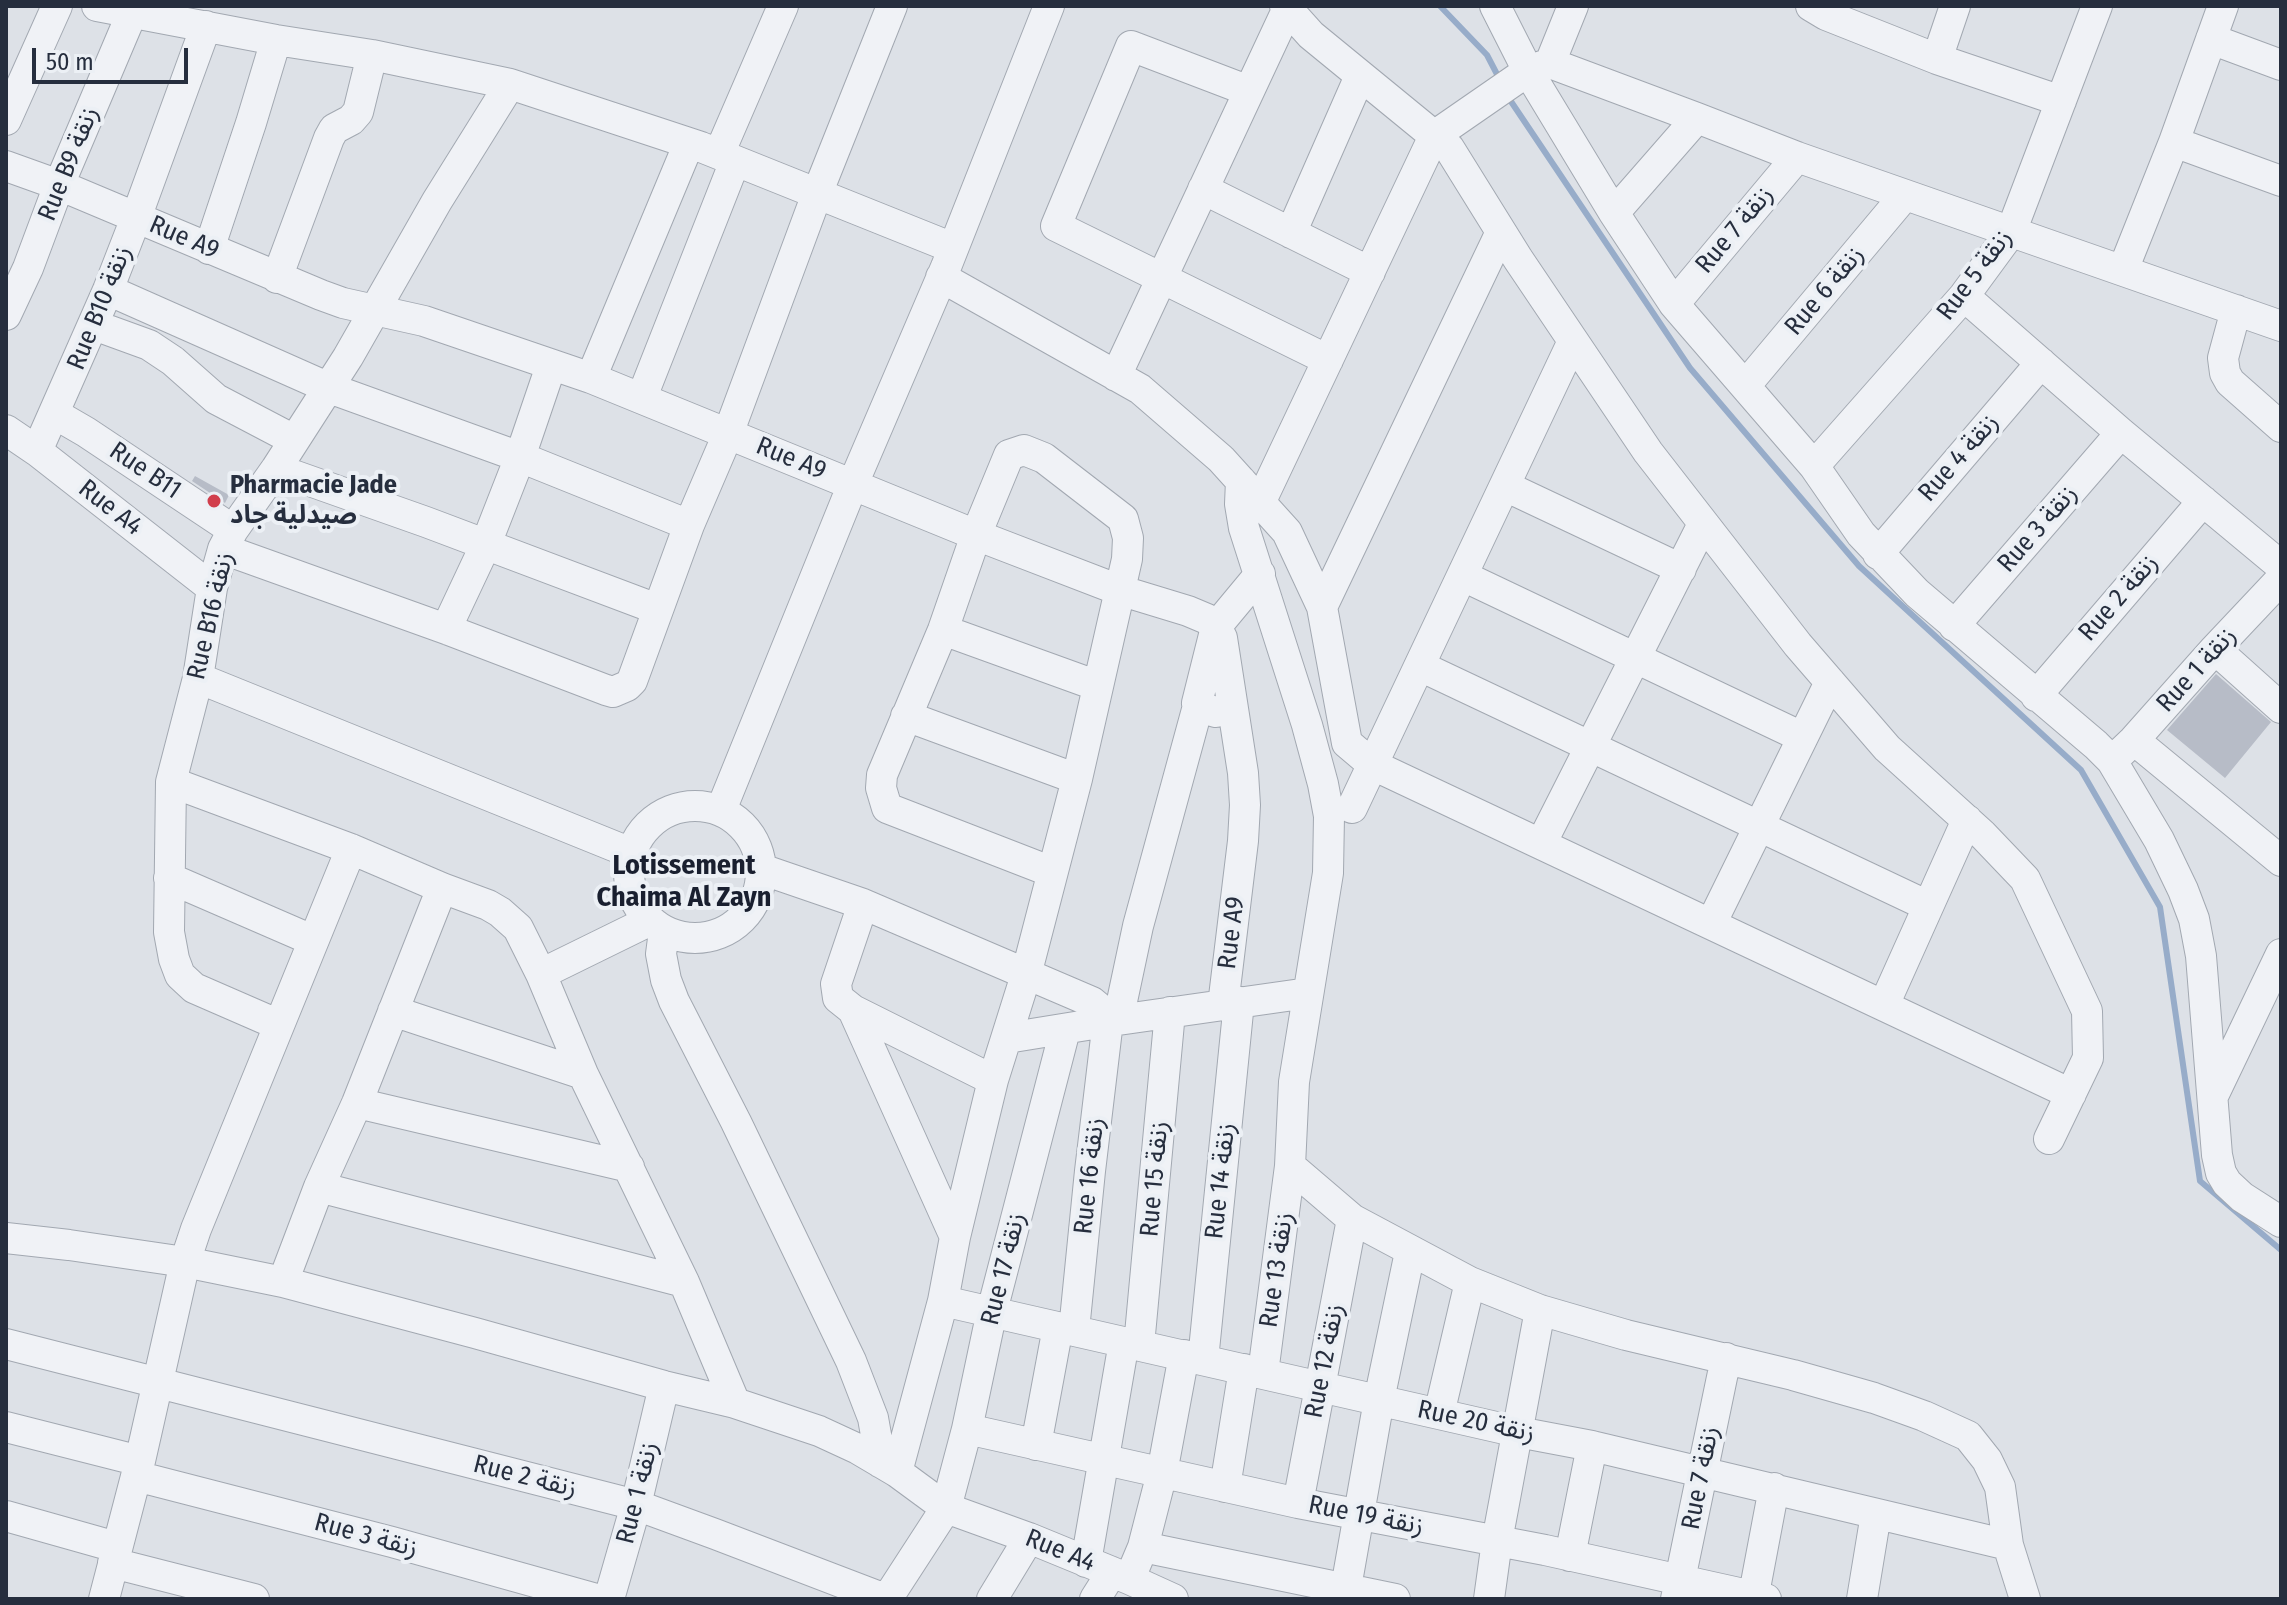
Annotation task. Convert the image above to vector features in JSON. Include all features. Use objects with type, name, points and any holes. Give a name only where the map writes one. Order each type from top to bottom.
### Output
[{"type":"street","points":[[6,120],[57,6]]},
{"type":"street","points":[[97,6],[372,55],[510,84],[689,143],[953,248]]},
{"type":"street","points":[[642,397],[783,6]]},
{"type":"street","points":[[276,469],[657,609],[728,434],[817,194],[892,6]]},
{"type":"street","points":[[721,810],[953,248],[1049,6]]},
{"type":"street","points":[[1495,6],[1539,67],[1614,213],[1674,304],[1814,466],[1861,534],[1917,593],[2112,761],[2159,840],[2194,919],[2201,956],[2221,1173],[2242,1197],[2281,1222]]},
{"type":"street","points":[[1250,492],[1328,360],[1434,136],[1539,67],[1573,6]]},
{"type":"street","points":[[1811,6],[1826,15],[1937,59],[2061,101]]},
{"type":"street","points":[[1937,59],[1955,6]]},
{"type":"street","name":"Rue 5 زنقة","points":[[1814,466],[1964,296],[2011,232],[2097,6]]},
{"type":"street","points":[[2123,270],[2223,6]]},
{"type":"street","points":[[1116,376],[1286,8],[1311,35],[1449,148],[1501,232],[1648,452],[1798,645],[1887,748],[1967,820],[2025,879],[2087,1011],[2088,1058],[2049,1139]]},
{"type":"street","name":"Rue B9 زنقة","points":[[6,315],[132,13]]},
{"type":"street","name":"Rue B10 زنقة","points":[[37,451],[108,290],[206,26]]},
{"type":"street","points":[[2211,39],[2281,65]]},
{"type":"street","points":[[209,249],[276,40]]},
{"type":"street","points":[[1249,91],[1131,46],[1056,226],[1328,360]]},
{"type":"street","points":[[277,278],[329,138],[334,129],[351,120],[358,112],[372,55]]},
{"type":"street","points":[[1539,67],[1697,118],[1797,157],[2281,326]]},
{"type":"street","points":[[1291,233],[1360,76]]},
{"type":"street","name":"Rue B16 زنقة","points":[[279,1025],[194,988],[180,975],[169,932],[171,782],[198,678],[212,588],[228,540],[329,388],[437,201],[510,84]]},
{"type":"street","points":[[1614,213],[1697,118]]},
{"type":"street","points":[[2174,142],[2281,181]]},
{"type":"street","points":[[591,378],[689,143]]},
{"type":"street","name":"Rue 7 زنقة","points":[[1674,304],[1797,157]]},
{"type":"street","name":"Rue A9","points":[[6,166],[343,303],[424,321],[591,378],[976,535],[1119,590],[1207,619],[1222,638],[1245,805],[1231,1004]]},
{"type":"street","points":[[1203,189],[1370,272]]},
{"type":"street","name":"Rue 6 زنقة","points":[[1745,386],[1905,195]]},
{"type":"street","points":[[1322,607],[1501,232]]},
{"type":"street","points":[[941,277],[1140,389],[1221,459],[1287,532],[1322,607],[1347,743],[1373,765],[2071,1094]]},
{"type":"street","points":[[108,290],[329,388],[520,457],[689,525]]},
{"type":"street","points":[[1964,296],[2121,433],[2281,566]]},
{"type":"street","points":[[2236,310],[2223,358],[2225,373],[2230,382],[2281,427]]},
{"type":"street","points":[[94,325],[149,345],[173,361],[216,399],[294,440]]},
{"type":"street","points":[[1352,808],[1573,341]]},
{"type":"street","name":"Rue 4 زنقة","points":[[1878,554],[2041,363]]},
{"type":"street","points":[[446,629],[486,544],[551,366]]},
{"type":"street","name":"Rue B11","points":[[55,414],[86,432],[228,540],[446,629],[613,692],[632,681],[657,609]]},
{"type":"street","name":"Rue A4","points":[[6,430],[212,588]]},
{"type":"street","name":"Rue 3 زنقة","points":[[1954,626],[2121,433]]},
{"type":"street","points":[[889,1468],[943,1301],[955,1237],[993,1080],[1026,975],[1077,779],[1128,547],[1123,519],[1044,458],[1024,450],[1009,455],[976,535],[943,630],[882,775],[881,788],[887,808],[1052,872]]},
{"type":"street","points":[[1505,486],[1681,569]]},
{"type":"street","name":"Rue 13 زنقة","points":[[1225,1487],[1253,1371],[1290,1166],[1294,1082],[1328,873],[1329,816],[1323,784],[1244,528],[1240,504],[1250,492]]},
{"type":"street","name":"Rue 2 زنقة","points":[[2036,696],[2203,501]]},
{"type":"street","points":[[1541,844],[1703,524]]},
{"type":"street","points":[[1216,627],[1260,574]]},
{"type":"street","points":[[1463,576],[1802,737]]},
{"type":"street","name":"Rue 1 زنقة","points":[[2112,761],[2281,579]]},
{"type":"street","name":"Rue 16 زنقة","points":[[1036,1445],[1066,1328],[1113,1020],[1198,706],[1216,627]]},
{"type":"street","points":[[943,630],[1098,686]]},
{"type":"street","points":[[2215,649],[2281,708]]},
{"type":"street","points":[[1420,666],[1928,906]]},
{"type":"street","points":[[198,678],[631,853]]},
{"type":"street","points":[[1711,924],[1830,682]]},
{"type":"street","points":[[1198,706],[1234,716]]},
{"type":"street","points":[[906,716],[1077,779]]},
{"type":"street","points":[[2134,740],[2281,861]]},
{"type":"street","points":[[171,782],[351,849],[500,912],[518,928],[583,1074],[684,1282],[735,1403]]},
{"type":"street","points":[[699,805],[721,810],[749,833],[758,850],[761,869],[759,888],[752,907],[730,928],[703,938],[683,938],[657,926],[638,907],[630,890],[628,871],[631,853],[641,833],[657,817],[677,808],[699,805]]},
{"type":"street","points":[[1884,1005],[1967,820]]},
{"type":"street","points":[[104,1599],[138,1469],[185,1262],[351,849]]},
{"type":"street","points":[[761,869],[863,904],[1092,1002],[1113,1020]]},
{"type":"street","points":[[169,878],[312,940]]},
{"type":"street","points":[[283,1282],[442,888]]},
{"type":"street","points":[[863,904],[836,984],[838,998],[853,1010],[993,1080]]},
{"type":"street","points":[[541,974],[657,926]]},
{"type":"street","points":[[657,926],[666,980],[674,1001],[851,1361],[889,1468]]},
{"type":"street","points":[[2212,1098],[2281,954]]},
{"type":"street","points":[[1007,1038],[1308,993]]},
{"type":"street","name":"Rue 14 زنقة","points":[[1109,1571],[1143,1547],[1194,1358],[1231,1004]]},
{"type":"street","points":[[853,1010],[955,1237]]},
{"type":"street","points":[[393,1011],[583,1074]]},
{"type":"street","name":"Rue 15 زنقة","points":[[1109,1571],[1105,1459],[1131,1343],[1170,1012]]},
{"type":"street","name":"Rue 17 زنقة","points":[[886,1599],[946,1508],[967,1429],[992,1311],[1065,1030]]},
{"type":"street","points":[[357,1103],[629,1167]]},
{"type":"street","points":[[1290,1166],[1352,1219],[1470,1282],[1540,1310],[1874,1398],[1968,1436],[1987,1460],[2000,1487],[2008,1545],[2025,1599]]},
{"type":"street","points":[[319,1187],[684,1282]]},
{"type":"street","name":"Rue 12 زنقة","points":[[1298,1503],[1352,1219]]},
{"type":"street","name":"Rue A4","points":[[6,1238],[185,1262],[283,1282],[735,1403],[819,1431],[858,1449],[946,1508],[1029,1538],[1173,1599]]},
{"type":"street","points":[[1344,1594],[1410,1252]]},
{"type":"street","points":[[1439,1414],[1470,1282]]},
{"type":"street","name":"Rue 20 زنقة","points":[[943,1301],[1518,1432],[1592,1446],[2008,1545]]},
{"type":"street","points":[[1489,1599],[1540,1310]]},
{"type":"street","points":[[6,1344],[158,1383]]},
{"type":"street","name":"Rue 7 زنقة","points":[[1679,1589],[1726,1358]]},
{"type":"street","name":"Rue 2 زنقة","points":[[158,1383],[636,1505],[886,1599]]},
{"type":"street","name":"Rue 1 زنقة","points":[[609,1599],[636,1505],[664,1386]]},
{"type":"street","points":[[6,1427],[138,1469]]},
{"type":"street","name":"Rue 19 زنقة","points":[[967,1429],[1298,1503],[1570,1556],[1679,1589],[1757,1598]]},
{"type":"street","points":[[1570,1556],[1592,1446]]},
{"type":"street","name":"Rue 3 زنقة","points":[[138,1469],[596,1599]]},
{"type":"street","points":[[1757,1598],[1774,1488]]},
{"type":"street","points":[[1862,1599],[1876,1514]]},
{"type":"street","points":[[6,1516],[114,1555],[254,1599]]},
{"type":"street","points":[[992,1599],[1029,1538]]},
{"type":"street","points":[[1143,1547],[1344,1594],[1395,1599]]},
{"type":"street","points":[[1095,1599],[1109,1571]]},
{"type":"building","points":[[195,476],[229,495],[225,503],[192,481]]},
{"type":"building","points":[[2216,674],[2271,722],[2225,778],[2167,730]]},
{"type":"waterway","points":[[1440,6],[1487,55],[1500,80]]},
{"type":"waterway","points":[[1508,97],[1690,368],[1859,566],[2081,770],[2160,907],[2200,1181],[2281,1250]]},
{"type":"place","name":"Pharmacie Jade صيدلية جاد","points":[[214,501]]},
{"type":"district","name":"Lotissement Chaima Al Zayn","points":[[684,882]]}]
